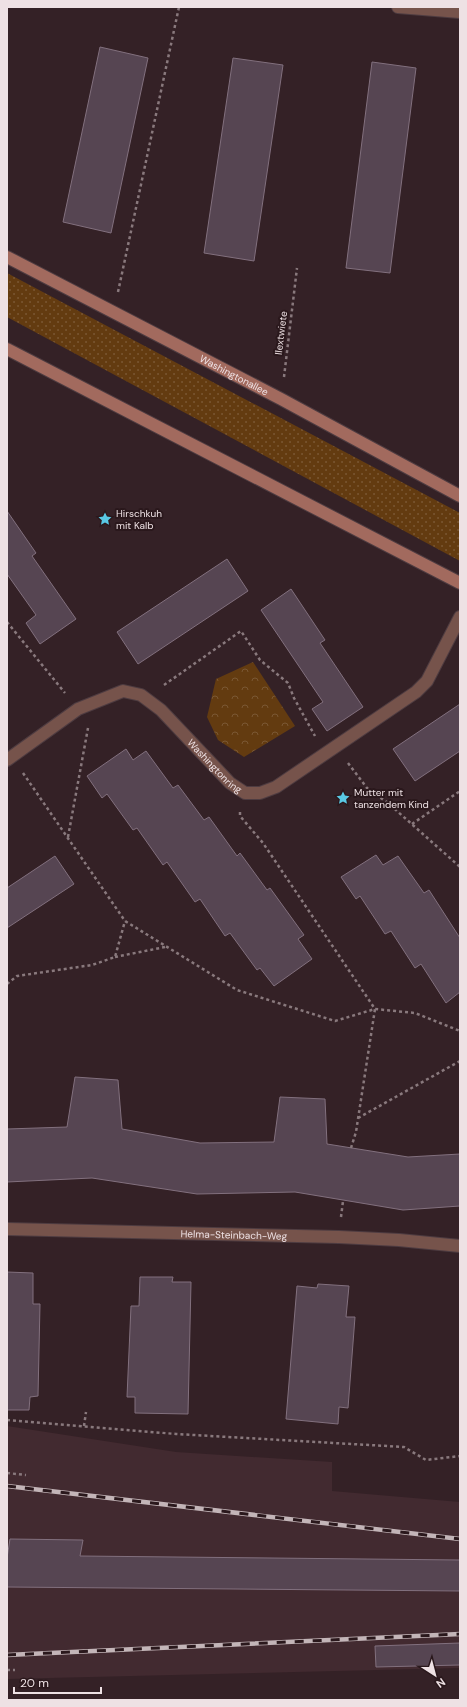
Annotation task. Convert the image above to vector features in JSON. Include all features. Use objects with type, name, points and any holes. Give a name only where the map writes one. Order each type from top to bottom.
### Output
[{"type":"street","points":[[398,7],[460,12]]},
{"type":"street","name":"Washingtonallee","points":[[7,257],[114,311],[281,399],[460,496]]},
{"type":"street","points":[[7,349],[460,583]]},
{"type":"street","name":"Washingtonring","points":[[9,758],[78,709],[123,691],[142,695],[161,710],[230,783],[245,792],[260,793],[276,787],[416,692],[427,680],[460,617]]},
{"type":"street","name":"Helma-Steinbach-Weg","points":[[7,1229],[332,1237],[399,1240],[460,1246]]},
{"type":"path","points":[[114,311],[179,7]]},
{"type":"path","name":"Ilextwiete","points":[[281,399],[297,268]]},
{"type":"path","points":[[7,622],[78,709]]},
{"type":"path","points":[[146,698],[241,631],[260,660],[288,683],[294,698],[330,750],[367,788],[388,803],[460,867]]},
{"type":"path","points":[[68,838],[93,703]]},
{"type":"path","points":[[9,758],[68,838],[125,921],[237,990],[274,1003],[335,1021],[375,1009],[415,1013],[460,1031]]},
{"type":"path","points":[[412,824],[460,791]]},
{"type":"path","points":[[245,792],[240,816],[264,843],[375,1009],[358,1118],[351,1148]]},
{"type":"path","points":[[115,957],[125,921]]},
{"type":"path","points":[[7,984],[17,976],[92,965],[115,957],[166,946]]},
{"type":"path","points":[[358,1118],[460,1061]]},
{"type":"path","points":[[84,1426],[86,1412]]},
{"type":"path","points":[[7,1420],[176,1434],[404,1447],[426,1460],[460,1456]]},
{"type":"path","points":[[7,1473],[26,1475]]},
{"type":"path","points":[[7,1670],[15,1670]]},
{"type":"shaded area","points":[[7,1426],[176,1452],[332,1462],[332,1491],[460,1502],[460,1668],[7,1679]]},
{"type":"green space","points":[[7,273],[460,513],[460,561],[7,317]]},
{"type":"green space","points":[[253,662],[295,726],[244,757],[218,740],[207,717],[216,679]]},
{"type":"building","points":[[100,47],[148,58],[111,233],[63,222]]},
{"type":"building","points":[[233,58],[283,65],[254,261],[204,253]]},
{"type":"building","points":[[372,62],[416,68],[390,273],[346,268]]},
{"type":"building","points":[[7,511],[36,553],[32,556],[76,619],[40,644],[26,623],[36,615],[7,574]]},
{"type":"building","points":[[227,559],[248,591],[138,664],[117,632]]},
{"type":"building","points":[[291,589],[325,640],[320,643],[363,707],[327,731],[312,709],[323,702],[261,610]]},
{"type":"building","points":[[460,704],[460,751],[415,781],[393,749]]},
{"type":"building","points":[[126,749],[133,760],[146,751],[173,788],[178,785],[204,820],[209,817],[237,856],[240,853],[267,890],[270,888],[304,935],[298,939],[312,959],[274,986],[260,968],[257,970],[230,933],[225,936],[200,899],[195,902],[167,862],[163,865],[137,828],[133,830],[107,794],[102,798],[87,776]]},
{"type":"building","points":[[376,855],[383,865],[398,856],[424,893],[429,890],[460,938],[460,992],[446,1003],[421,964],[415,968],[391,931],[385,934],[360,896],[356,899],[341,877]]},
{"type":"building","points":[[55,856],[74,884],[7,928],[7,888]]},
{"type":"building","points":[[75,1077],[118,1080],[122,1129],[200,1143],[274,1142],[280,1097],[325,1099],[327,1144],[408,1157],[460,1154],[460,1206],[403,1210],[295,1192],[197,1194],[92,1178],[7,1182],[7,1129],[67,1127]]},
{"type":"building","points":[[7,1272],[33,1273],[33,1304],[40,1304],[38,1396],[30,1397],[29,1410],[7,1410]]},
{"type":"building","points":[[140,1277],[173,1277],[172,1282],[191,1282],[188,1414],[135,1413],[135,1397],[127,1397],[131,1306],[139,1306]]},
{"type":"building","points":[[318,1284],[349,1286],[346,1317],[355,1317],[348,1408],[339,1407],[338,1424],[286,1419],[297,1286],[317,1288]]},
{"type":"building","points":[[10,1539],[83,1540],[80,1556],[460,1560],[460,1591],[7,1587],[7,1558]]},
{"type":"building","points":[[460,1643],[460,1665],[376,1667],[375,1646]]},
{"type":"railway","points":[[7,1486],[460,1539]]},
{"type":"railway","points":[[7,1655],[460,1634]]},
{"type":"place","name":"Hirschkuh mit Kalb","points":[[105,519]]},
{"type":"place","name":"Mutter mit tanzendem Kind","points":[[343,798]]}]
